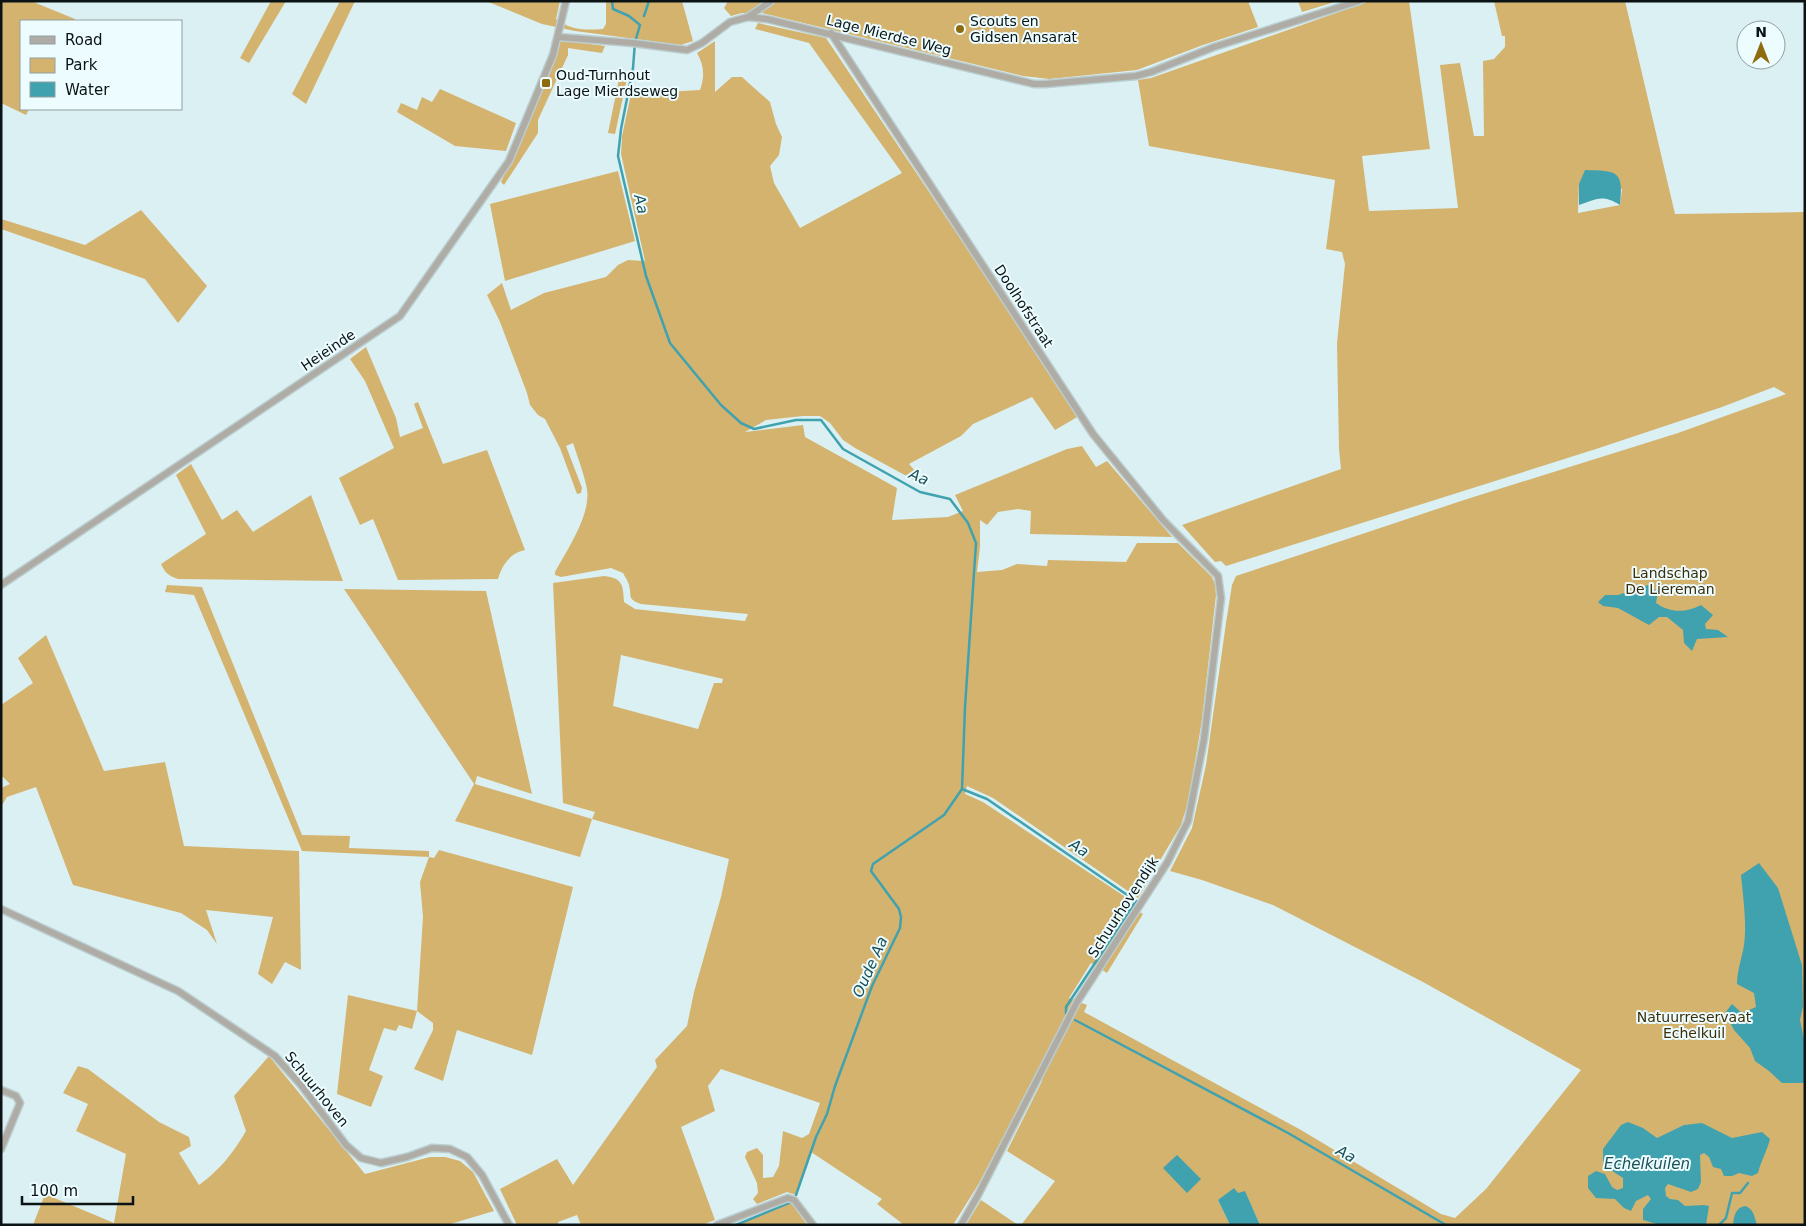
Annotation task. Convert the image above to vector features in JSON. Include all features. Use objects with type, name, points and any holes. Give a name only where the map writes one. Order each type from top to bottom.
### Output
[{"type":"street","name":"Heieinde","points":[[1,585],[400,316],[509,161],[553,54],[566,1]]},
{"type":"street","points":[[748,18],[771,1]]},
{"type":"street","name":"Lage Mierdse Weg","points":[[558,37],[633,43],[687,50],[702,43],[730,22],[748,18],[767,19],[1034,84],[1045,84],[1136,76],[1214,48],[1360,1]]},
{"type":"street","name":"Doolhofstraat","points":[[830,33],[1094,434],[1164,520],[1218,576]]},
{"type":"street","name":"Schuurhovendijk","points":[[961,1225],[1077,1002],[1167,863],[1188,821],[1204,739],[1221,598],[1218,576]]},
{"type":"street","name":"Schuurhoven","points":[[1,909],[178,992],[275,1056],[301,1084],[346,1145],[361,1158],[381,1163],[407,1157],[432,1148],[450,1149],[467,1157],[482,1175],[509,1225]]},
{"type":"street","points":[[1,1090],[16,1096],[20,1103],[1,1149]]},
{"type":"street","points":[[717,1225],[788,1198],[794,1200],[813,1225]]},
{"type":"green space","points":[[1,1],[31,1],[75,19],[20,20],[20,110],[28,110],[26,115],[1,103]]},
{"type":"green space","points":[[271,1],[286,1],[249,63],[240,58]]},
{"type":"green space","points":[[340,1],[355,1],[306,104],[292,94]]},
{"type":"green space","points":[[486,1],[560,1],[556,19],[573,28],[590,30],[603,29],[606,24],[606,1],[682,1],[693,41],[681,45],[575,31],[542,24]]},
{"type":"green space","points":[[728,1],[1248,1],[1258,27],[1137,70],[1049,79],[1023,76],[762,13],[742,13],[731,16],[724,8]]},
{"type":"green space","points":[[1298,1],[1338,1],[1302,12]]},
{"type":"green space","points":[[1370,1],[1409,1],[1430,149],[1362,156],[1369,211],[1458,208],[1440,65],[1460,63],[1474,136],[1484,136],[1483,61],[1494,59],[1505,47],[1505,36],[1502,36],[1494,1],[1625,1],[1675,214],[1805,212],[1805,1225],[1260,1225],[1245,1192],[1218,1200],[1230,1225],[1021,1225],[1055,1181],[1007,1151],[1042,1081],[1036,1075],[978,1185],[953,1225],[904,1225],[877,1204],[882,1199],[811,1152],[796,1195],[787,1192],[757,1204],[753,1199],[758,1193],[757,1183],[745,1157],[747,1152],[757,1148],[763,1155],[763,1178],[773,1177],[779,1166],[783,1131],[802,1138],[809,1134],[820,1103],[721,1069],[708,1086],[715,1111],[681,1127],[715,1220],[702,1225],[581,1225],[577,1215],[558,1222],[558,1225],[517,1225],[500,1189],[557,1159],[573,1185],[657,1067],[655,1060],[687,1026],[694,992],[721,897],[729,859],[592,819],[595,812],[563,803],[553,583],[604,576],[621,583],[624,602],[635,609],[745,621],[748,614],[641,604],[632,599],[629,584],[623,573],[611,568],[561,577],[555,575],[582,521],[587,499],[586,483],[573,443],[566,446],[582,488],[581,493],[577,494],[560,448],[545,419],[538,415],[530,405],[500,322],[487,295],[502,283],[511,310],[544,293],[606,277],[618,265],[628,260],[645,261],[621,154],[622,136],[631,94],[700,90],[703,71],[697,53],[715,41],[715,92],[732,77],[742,77],[770,102],[782,137],[779,155],[770,166],[774,183],[800,228],[902,173],[809,43],[755,29],[758,23],[826,38],[1079,416],[1055,430],[1032,397],[973,424],[961,436],[909,464],[924,481],[923,485],[843,440],[830,423],[820,416],[766,420],[745,432],[803,425],[805,437],[897,488],[892,520],[948,517],[963,511],[955,495],[1067,449],[1082,446],[1096,467],[1107,461],[1172,537],[1030,534],[1031,511],[1018,509],[998,512],[987,525],[980,520],[980,547],[977,572],[1002,570],[1017,564],[1047,566],[1048,560],[1126,562],[1137,543],[1178,543],[1212,577],[1215,584],[1216,595],[1202,720],[1188,803],[1181,825],[1138,898],[993,798],[967,786],[965,794],[983,802],[1130,900],[1127,905],[1143,914],[1107,973],[1091,963],[1069,998],[1087,1005],[1084,1012],[1301,1130],[1441,1214],[1455,1218],[1486,1189],[1581,1070],[1423,982],[1273,905],[1170,871],[1192,828],[1206,765],[1232,585],[1236,576],[1464,500],[1678,433],[1786,394],[1774,387],[1722,407],[1596,449],[1226,566],[1221,561],[1215,562],[1182,525],[1341,469],[1337,343],[1345,264],[1342,252],[1326,249],[1335,180],[1149,146],[1138,80],[1151,78]],"holes":[[[1579,184],[1622,189],[1620,205],[1578,213]],[[621,655],[723,679],[722,683],[714,683],[698,729],[613,706]]]},
{"type":"green space","points":[[560,40],[605,46],[602,53],[568,48],[568,55],[538,120],[538,133],[504,185],[501,182],[532,112]]},
{"type":"green space","points":[[619,79],[627,79],[615,134],[608,133]]},
{"type":"green space","points":[[440,89],[516,123],[506,151],[455,146],[397,112],[401,103],[417,110],[422,97],[432,102]]},
{"type":"green space","points":[[618,171],[635,241],[505,281],[490,204]]},
{"type":"green space","points":[[141,210],[207,286],[178,323],[145,279],[1,229],[1,219],[85,245]]},
{"type":"green space","points":[[366,347],[396,418],[400,437],[423,428],[414,404],[418,402],[443,464],[487,450],[525,550],[507,560],[498,579],[398,580],[373,519],[360,525],[339,478],[394,448],[365,381],[350,359]]},
{"type":"green space","points":[[191,464],[222,520],[237,510],[253,532],[311,495],[343,581],[178,579],[168,574],[161,564],[206,534],[176,475]]},
{"type":"green space","points":[[167,585],[202,587],[302,835],[350,836],[349,848],[429,851],[429,857],[302,851],[194,595],[165,592]]},
{"type":"green space","points":[[344,589],[486,591],[532,794],[477,776],[475,784],[592,819],[580,857],[455,821],[474,784]]},
{"type":"green space","points":[[46,635],[104,771],[165,762],[184,846],[299,851],[301,970],[285,962],[272,984],[258,974],[273,917],[206,910],[217,944],[207,930],[181,913],[73,885],[36,787],[7,797],[1,807],[1,788],[10,784],[1,775],[1,705],[33,683],[18,658]]},
{"type":"green space","points":[[439,850],[573,887],[532,1055],[457,1030],[443,1081],[414,1069],[433,1030],[433,1023],[417,1011],[423,917],[420,882],[429,857],[434,858]]},
{"type":"green space","points":[[348,995],[417,1011],[412,1029],[399,1025],[396,1031],[384,1028],[369,1070],[383,1076],[371,1107],[337,1094]]},
{"type":"green space","points":[[269,1056],[365,1174],[430,1157],[445,1157],[460,1161],[473,1172],[494,1211],[447,1225],[33,1225],[45,1194],[114,1223],[126,1154],[76,1131],[88,1104],[63,1093],[78,1066],[88,1069],[159,1122],[189,1137],[191,1146],[179,1153],[199,1185],[225,1161],[246,1131],[234,1096]]},
{"type":"green space","points":[[981,1200],[1018,1225],[966,1225]]},
{"type":"green space","points":[[791,1202],[807,1225],[736,1225]]},
{"type":"water","points":[[1585,170],[1605,171],[1616,175],[1621,185],[1620,205],[1609,200],[1595,199],[1579,205],[1579,184]]},
{"type":"water","points":[[1648,585],[1658,592],[1656,603],[1667,609],[1684,611],[1701,605],[1713,615],[1705,624],[1706,629],[1718,630],[1728,637],[1697,639],[1692,651],[1684,643],[1683,630],[1667,617],[1659,617],[1649,625],[1618,608],[1603,606],[1598,602],[1605,595],[1618,595]]},
{"type":"water","points":[[1759,863],[1778,888],[1802,965],[1803,1006],[1800,1020],[1805,1044],[1805,1082],[1803,1083],[1782,1083],[1755,1061],[1750,1048],[1734,1030],[1725,1013],[1732,1004],[1742,1013],[1756,1007],[1754,993],[1737,984],[1745,937],[1741,875]]},
{"type":"water","name":"Echelkuilen","points":[[1628,1122],[1643,1128],[1657,1138],[1684,1125],[1702,1123],[1732,1138],[1762,1132],[1770,1139],[1758,1173],[1752,1176],[1739,1173],[1732,1176],[1724,1176],[1721,1169],[1713,1167],[1709,1157],[1704,1153],[1700,1155],[1701,1182],[1698,1189],[1691,1192],[1668,1184],[1665,1188],[1666,1196],[1670,1199],[1678,1200],[1685,1206],[1709,1206],[1706,1225],[1660,1225],[1643,1220],[1643,1209],[1651,1199],[1648,1195],[1636,1201],[1631,1211],[1624,1208],[1615,1199],[1596,1198],[1588,1188],[1588,1176],[1596,1171],[1605,1174],[1612,1187],[1617,1190],[1623,1188],[1623,1178],[1603,1165],[1603,1149],[1621,1125]]},
{"type":"water","points":[[1177,1155],[1201,1179],[1187,1193],[1163,1168]]},
{"type":"water","points":[[1234,1188],[1238,1193],[1245,1191],[1260,1225],[1230,1225],[1218,1200]]},
{"type":"water","points":[[1745,1206],[1752,1211],[1757,1225],[1733,1225],[1737,1211]]},
{"type":"waterway","name":"Aa","points":[[612,1],[613,9],[629,16],[640,25],[635,42],[633,68],[621,129],[618,156],[646,276],[670,343],[721,405],[741,423],[754,429],[796,420],[821,420],[843,449],[920,492],[950,499],[968,523],[976,543],[965,707],[962,789],[987,799],[1136,901],[1066,1007],[1066,1013]]},
{"type":"waterway","points":[[644,16],[649,1]]},
{"type":"waterway","name":"Oude Aa","points":[[796,1195],[872,986],[900,928],[901,917],[899,909],[871,871],[873,864],[944,815],[962,789]]},
{"type":"waterway","name":"Aa","points":[[1075,1020],[1288,1133],[1446,1225]]},
{"type":"waterway","points":[[1719,1225],[1726,1218],[1732,1193],[1740,1193],[1748,1183]]},
{"type":"waterway","name":"Oude Aa","points":[[736,1225],[791,1202]]},
{"type":"place","name":"Scouts en Gidsen Ansarat","points":[[960,29]]},
{"type":"place","name":"Oud-Turnhout Lage Mierdseweg","points":[[546,83]]},
{"type":"park label","name":"Landschap De Liereman","points":[[1670,582]]},
{"type":"park label","name":"Natuurreservaat Echelkuil","points":[[1694,1026]]}]
